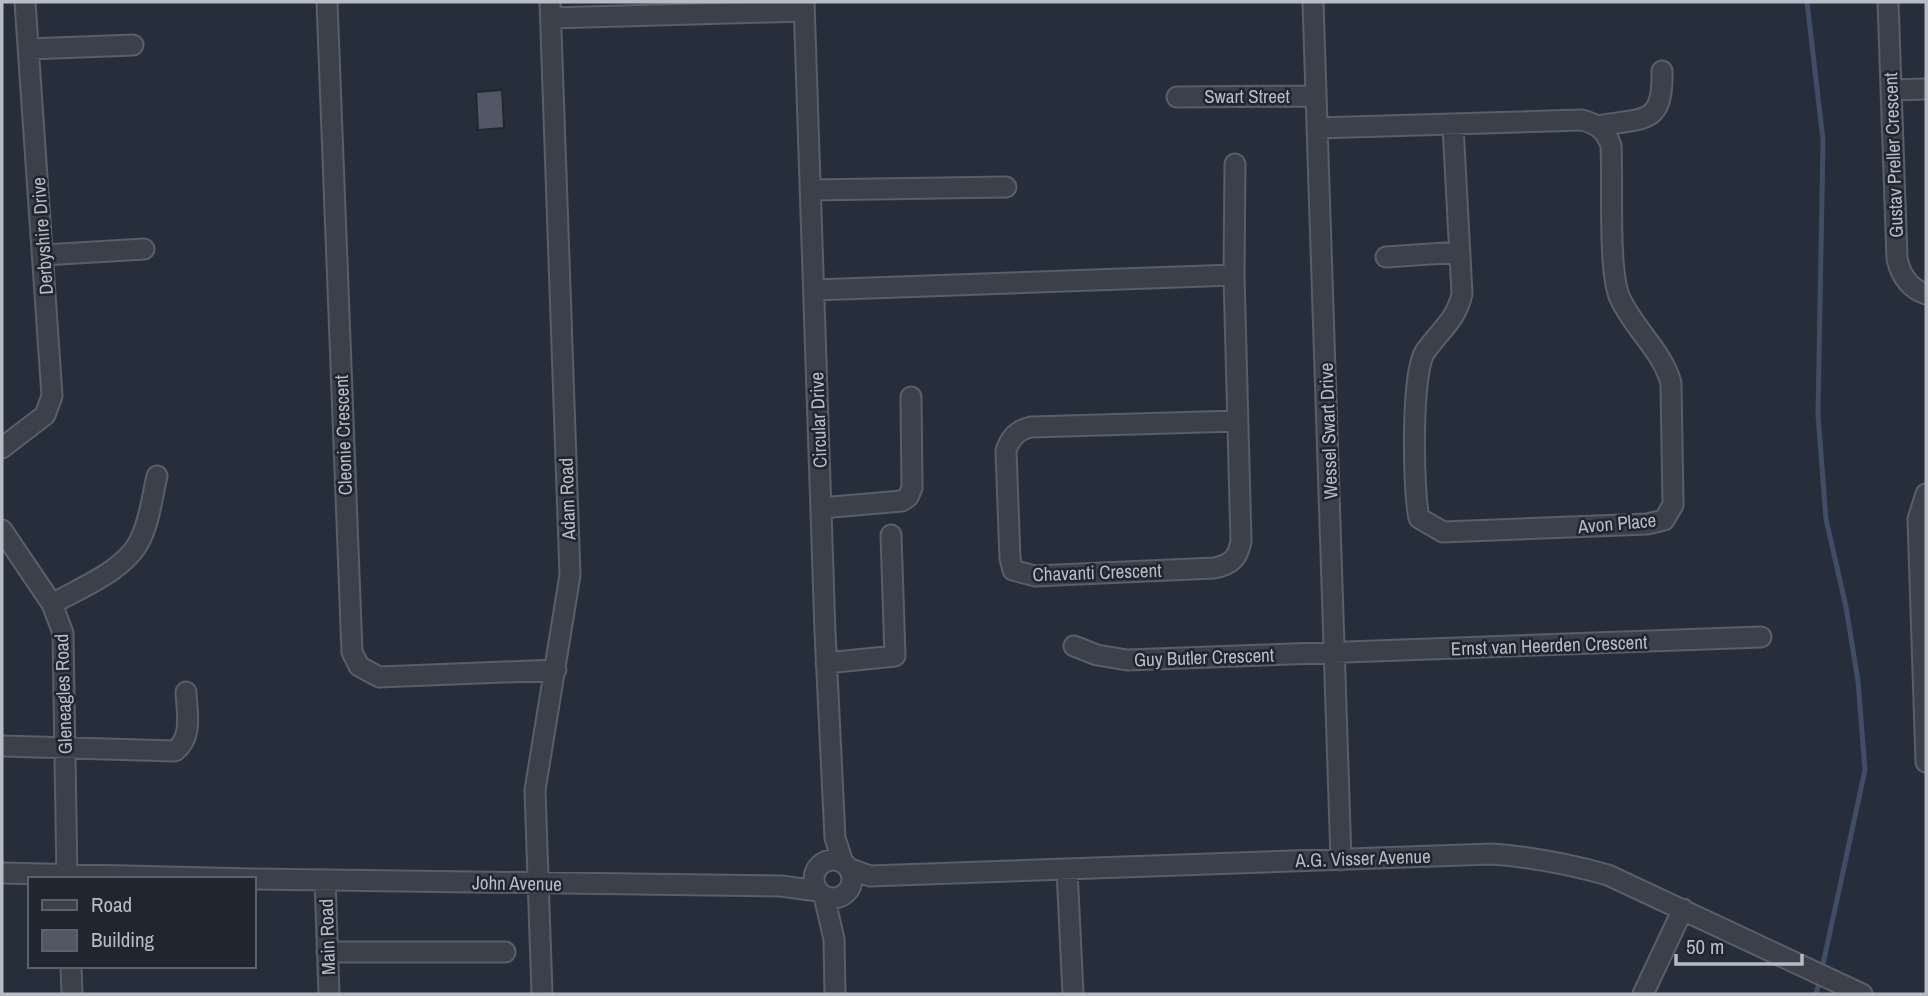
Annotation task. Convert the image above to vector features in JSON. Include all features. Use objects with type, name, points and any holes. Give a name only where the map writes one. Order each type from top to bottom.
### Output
[{"type":"street","name":"Derbyshire Drive","points":[[2,448],[45,415],[51,403],[44,256],[25,2]]},
{"type":"street","name":"Cleonie Crescent","points":[[327,2],[352,652],[359,666],[379,677],[556,670]]},
{"type":"street","name":"Wessel Swart Drive","points":[[1313,2],[1342,860]]},
{"type":"street","name":"Gustav Preller Crescent","points":[[1888,2],[1897,259],[1904,278],[1915,289],[1926,294]]},
{"type":"street","points":[[551,10],[804,6]]},
{"type":"street","name":"Circular Drive","points":[[804,6],[826,663],[835,838],[846,865]]},
{"type":"street","name":"Adam Road","points":[[542,994],[534,811],[536,778],[556,670],[570,562],[551,10]]},
{"type":"street","points":[[29,49],[133,45]]},
{"type":"street","points":[[1317,128],[1453,126],[1582,120],[1598,127],[1653,113],[1661,102],[1662,71]]},
{"type":"street","points":[[1892,90],[1926,89]]},
{"type":"street","name":"Swart Street","points":[[1177,97],[1316,96]]},
{"type":"street","name":"Avon Place","points":[[1453,126],[1462,295],[1458,309],[1446,330],[1424,352],[1416,378],[1418,512],[1422,522],[1443,532],[1647,524],[1664,520],[1673,505],[1671,383],[1663,365],[1630,317],[1618,292],[1611,146],[1606,134],[1598,127]]},
{"type":"street","name":"Chavanti Crescent","points":[[1235,164],[1234,275],[1241,541],[1236,556],[1227,566],[1035,576],[1013,570],[1010,559],[1006,451],[1010,439],[1020,431],[1031,427],[1237,421]]},
{"type":"street","points":[[810,190],[1006,187]]},
{"type":"street","points":[[44,256],[144,249]]},
{"type":"street","points":[[1386,257],[1460,252]]},
{"type":"street","points":[[814,290],[1234,275]]},
{"type":"street","points":[[821,509],[902,501],[908,497],[912,488],[911,397]]},
{"type":"street","points":[[52,604],[115,566],[132,552],[146,524],[157,476]]},
{"type":"street","points":[[1926,494],[1918,519],[1926,762]]},
{"type":"street","name":"Gleneagles Road","points":[[2,530],[52,604],[63,633],[67,876]]},
{"type":"street","points":[[826,663],[895,656],[891,535]]},
{"type":"street","name":"Ernst van Heerden Crescent","points":[[1336,654],[1761,637]]},
{"type":"street","name":"Guy Butler Crescent","points":[[1074,646],[1097,655],[1126,660],[1336,654]]},
{"type":"street","points":[[2,746],[163,753],[178,750],[187,733],[186,692]]},
{"type":"street","points":[[835,838],[819,867],[815,884],[821,893],[834,939],[835,994]]},
{"type":"street","name":"A.G. Visser Avenue","points":[[846,865],[870,876],[1492,854],[1530,857],[1608,875],[1862,994]]},
{"type":"street","points":[[819,867],[836,860],[846,865],[851,874],[834,939]]},
{"type":"street","name":"John Avenue","points":[[781,886],[819,867]]},
{"type":"street","points":[[1067,870],[1073,994]]},
{"type":"street","name":"John Avenue","points":[[2,873],[129,877]]},
{"type":"street","name":"A.G. Visser Avenue","points":[[847,891],[870,876]]},
{"type":"street","name":"John Avenue","points":[[256,879],[781,886],[821,893]]},
{"type":"street","name":"Main Road","points":[[325,881],[329,994]]},
{"type":"street","points":[[821,893],[835,898],[847,891]]},
{"type":"street","points":[[1643,994],[1684,909]]},
{"type":"street","points":[[327,952],[505,952]]},
{"type":"street","points":[[71,968],[72,994]]},
{"type":"building","points":[[502,90],[504,128],[478,130],[476,92]]},
{"type":"waterway","points":[[1807,2],[1823,140],[1818,415],[1826,519],[1846,607],[1858,681],[1865,770],[1822,969]]},
{"type":"waterway","points":[[1816,994],[1820,979]]}]
